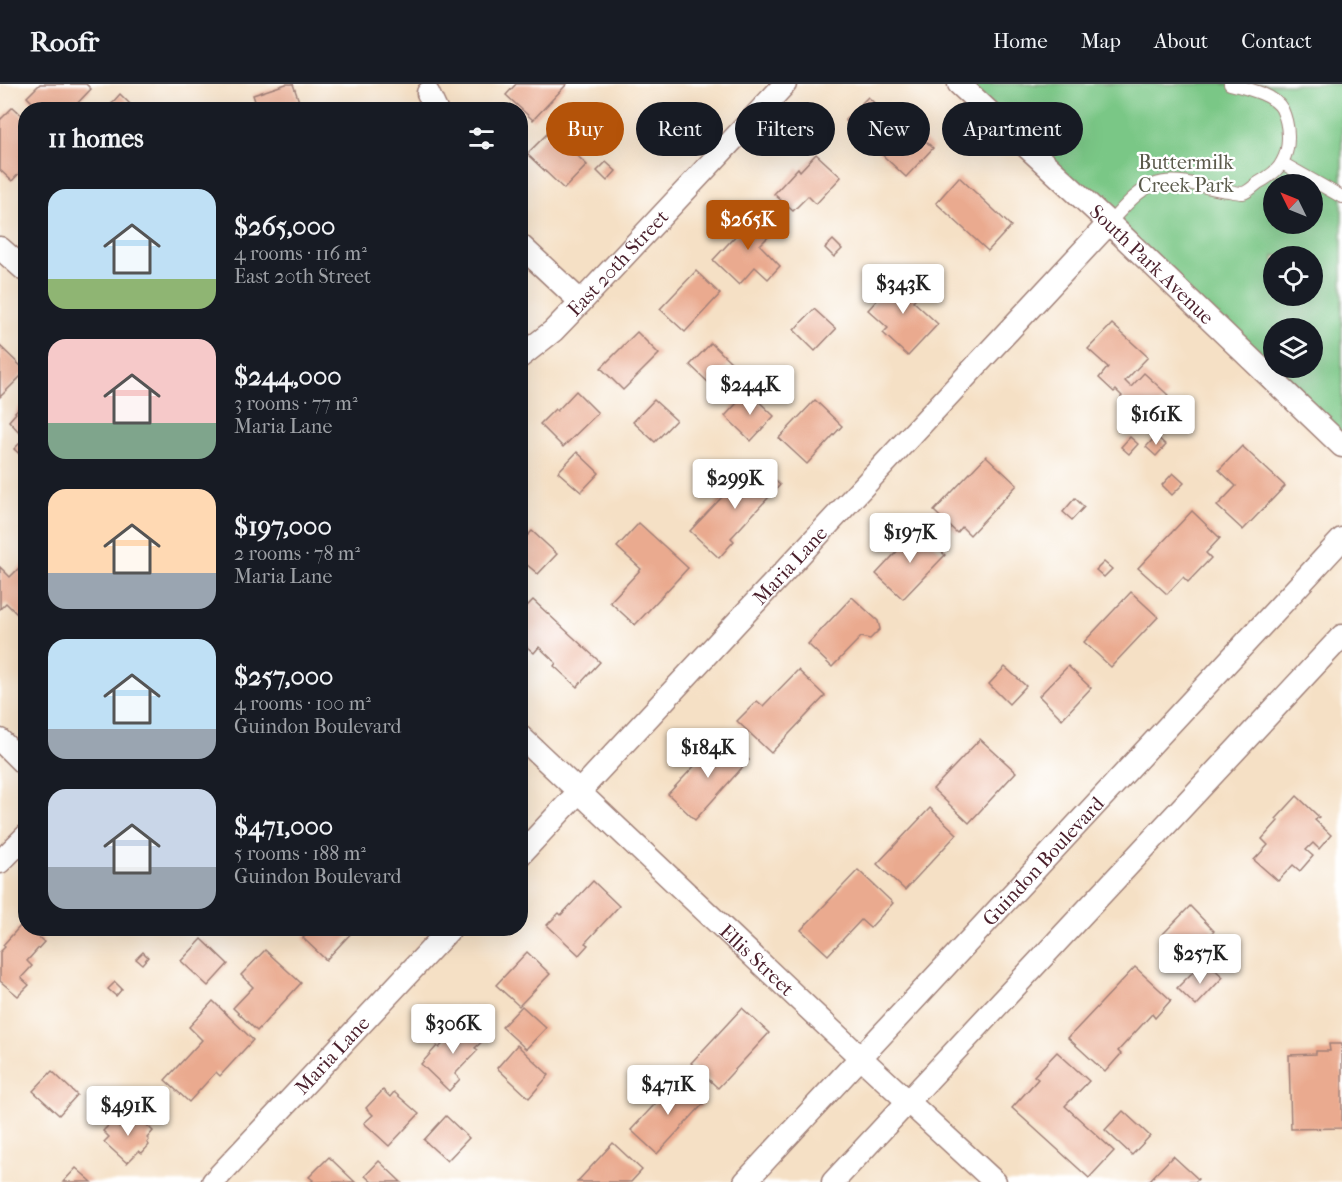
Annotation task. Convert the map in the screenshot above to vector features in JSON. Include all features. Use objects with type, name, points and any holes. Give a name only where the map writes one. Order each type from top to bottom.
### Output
[{"type":"street","name":"East 20th Street","points":[[528,350],[581,302],[785,84]]},
{"type":"street","name":"South Park Avenue","points":[[959,84],[1342,446]]},
{"type":"street","name":"Maria Lane","points":[[528,847],[1108,223]]},
{"type":"street","points":[[0,248],[18,265]]},
{"type":"street","points":[[528,252],[581,302]]},
{"type":"street","name":"Guindon Boulevard","points":[[745,1182],[1342,539]]},
{"type":"street","points":[[833,1182],[1342,636]]},
{"type":"street","points":[[0,741],[18,758]]},
{"type":"street","name":"Ellis Street","points":[[528,743],[995,1182]]},
{"type":"street","points":[[0,862],[18,844]]},
{"type":"street","name":"Maria Lane","points":[[213,1182],[444,936]]},
{"type":"lane","points":[[1108,223],[1139,193],[1152,185],[1166,181],[1184,182],[1216,190],[1245,193],[1282,163],[1288,135],[1287,120],[1279,104],[1259,92],[1230,84]]},
{"type":"lane","points":[[1282,163],[1342,197]]},
{"type":"green space","name":"Buttermilk Creek Park","points":[[959,84],[1342,84],[1342,441],[1274,378],[1323,378],[1323,318],[1263,318],[1263,367],[1036,156],[1083,156],[1083,102],[978,102]]},
{"type":"building","points":[[40,84],[86,84],[91,89],[79,102],[32,102],[27,97]]},
{"type":"building","points":[[286,84],[293,84],[299,102],[255,102],[253,95]]},
{"type":"building","points":[[516,84],[567,84],[550,102],[546,102],[546,106],[533,120],[528,115],[528,102],[514,102],[506,95]]},
{"type":"building","points":[[120,94],[128,102],[113,102]]},
{"type":"building","points":[[868,97],[873,102],[863,102]]},
{"type":"building","points":[[13,107],[18,112],[18,175],[12,181],[0,170],[1,119]]},
{"type":"building","points":[[546,135],[546,156],[578,156],[587,165],[564,189],[528,155]]},
{"type":"building","points":[[814,156],[818,156],[841,177],[816,204],[808,196],[793,211],[774,194],[798,168],[800,171]]},
{"type":"building","points":[[884,156],[926,156],[906,177]]},
{"type":"building","points":[[606,162],[616,171],[607,181],[597,171]]},
{"type":"building","points":[[959,177],[1011,226],[988,251],[936,203]]},
{"type":"building","points":[[755,211],[774,231],[760,245],[780,266],[768,279],[755,267],[739,285],[713,260]]},
{"type":"building","points":[[833,240],[842,249],[834,257],[825,248]]},
{"type":"building","points":[[696,271],[720,294],[685,332],[660,309]]},
{"type":"building","points":[[902,273],[922,291],[913,301],[938,324],[908,356],[883,333],[888,328],[868,310]]},
{"type":"building","points":[[814,309],[836,329],[815,351],[794,330]]},
{"type":"building","points":[[1112,324],[1148,357],[1125,381],[1131,387],[1144,373],[1168,395],[1144,420],[1116,390],[1114,392],[1099,378],[1108,367],[1088,349]]},
{"type":"building","points":[[637,332],[659,354],[623,390],[601,368]]},
{"type":"building","points":[[711,343],[731,362],[710,384],[690,365]]},
{"type":"building","points":[[0,346],[18,363],[18,379],[0,397]]},
{"type":"building","points":[[576,391],[598,413],[563,447],[540,424],[555,409],[557,411]]},
{"type":"building","points":[[748,391],[774,416],[751,441],[725,416]]},
{"type":"building","points":[[654,400],[676,420],[655,442],[633,422]]},
{"type":"building","points":[[815,400],[842,426],[807,464],[779,438]]},
{"type":"building","points":[[18,409],[18,431],[9,421]]},
{"type":"building","points":[[1156,436],[1166,445],[1156,456],[1146,447]]},
{"type":"building","points":[[1130,437],[1138,444],[1129,454],[1121,447]]},
{"type":"building","points":[[1242,446],[1285,486],[1243,530],[1217,506],[1236,486],[1219,470]]},
{"type":"building","points":[[577,452],[599,473],[581,492],[558,472]]},
{"type":"building","points":[[986,456],[1017,485],[970,535],[962,527],[957,533],[934,511]]},
{"type":"building","points":[[755,462],[780,485],[731,538],[734,541],[719,558],[690,531]]},
{"type":"building","points":[[1173,473],[1184,483],[1172,495],[1162,485]]},
{"type":"building","points":[[1075,498],[1084,507],[1072,520],[1063,512]]},
{"type":"building","points":[[1192,511],[1220,538],[1206,553],[1211,558],[1188,582],[1183,577],[1167,594],[1138,568]]},
{"type":"building","points":[[639,523],[688,568],[635,625],[610,602],[641,569],[617,547]]},
{"type":"building","points":[[917,530],[945,555],[903,599],[876,574]]},
{"type":"building","points":[[532,531],[557,554],[538,574],[528,566],[528,535]]},
{"type":"building","points":[[1104,562],[1112,569],[1104,577],[1096,570]]},
{"type":"building","points":[[0,567],[10,577],[18,569],[18,615],[6,603],[0,609]]},
{"type":"building","points":[[1131,592],[1158,617],[1111,667],[1084,642]]},
{"type":"building","points":[[852,597],[878,621],[880,629],[870,639],[861,637],[832,667],[808,644]]},
{"type":"building","points":[[533,600],[600,662],[577,687],[554,666],[556,663],[539,647],[534,653],[528,648],[528,605]]},
{"type":"building","points":[[1068,666],[1091,688],[1062,719],[1039,696]]},
{"type":"building","points":[[1005,667],[1026,686],[1009,704],[989,684]]},
{"type":"building","points":[[798,670],[825,696],[771,753],[737,721],[757,701],[763,706]]},
{"type":"building","points":[[726,738],[749,760],[695,820],[668,794],[700,760],[703,762]]},
{"type":"building","points":[[980,739],[1016,772],[969,823],[933,789]]},
{"type":"building","points":[[1297,796],[1319,817],[1315,820],[1331,835],[1319,849],[1313,843],[1306,850],[1313,856],[1300,871],[1293,865],[1278,881],[1254,860],[1268,845],[1262,839]]},
{"type":"building","points":[[930,808],[957,834],[905,890],[877,864]]},
{"type":"building","points":[[858,870],[893,903],[870,928],[861,920],[828,955],[801,930]]},
{"type":"building","points":[[593,881],[619,906],[585,943],[588,945],[579,955],[547,925],[559,913],[561,915]]},
{"type":"building","points":[[1190,906],[1214,931],[1186,959],[1162,935]]},
{"type":"building","points":[[18,928],[18,936],[38,936],[44,942],[27,961],[32,966],[21,978],[29,985],[18,996],[0,981],[0,952],[5,947],[3,945]]},
{"type":"building","points":[[305,936],[348,936],[326,960],[303,938]]},
{"type":"building","points":[[202,939],[228,964],[208,986],[181,961]]},
{"type":"building","points":[[265,950],[301,983],[257,1031],[233,1008],[253,987],[241,975]]},
{"type":"building","points":[[143,952],[148,957],[142,964],[136,959]]},
{"type":"building","points":[[527,952],[550,974],[519,1006],[496,985]]},
{"type":"building","points":[[1211,966],[1223,977],[1196,1006],[1177,988],[1196,969],[1202,976]]},
{"type":"building","points":[[1135,967],[1171,1000],[1155,1018],[1152,1014],[1118,1051],[1121,1054],[1105,1072],[1068,1038]]},
{"type":"building","points":[[115,982],[122,989],[116,996],[108,989]]},
{"type":"building","points":[[213,1001],[253,1040],[220,1076],[216,1072],[189,1102],[165,1080],[202,1040],[189,1027]]},
{"type":"building","points":[[522,1006],[546,1028],[526,1049],[502,1027]]},
{"type":"building","points":[[742,1008],[769,1033],[718,1088],[691,1063]]},
{"type":"building","points":[[465,1020],[485,1039],[475,1048],[478,1050],[455,1074],[460,1079],[449,1091],[421,1064]]},
{"type":"building","points":[[1329,1044],[1342,1044],[1342,1128],[1291,1129],[1289,1055],[1330,1051]]},
{"type":"building","points":[[517,1045],[549,1075],[529,1098],[497,1068]]},
{"type":"building","points":[[1057,1052],[1089,1081],[1065,1106],[1114,1151],[1089,1178],[1012,1108],[1038,1079],[1034,1076]]},
{"type":"building","points":[[52,1071],[77,1095],[59,1115],[33,1091]]},
{"type":"building","points":[[678,1079],[704,1103],[657,1154],[631,1130]]},
{"type":"building","points":[[383,1090],[390,1097],[394,1092],[419,1114],[389,1146],[364,1123],[373,1115],[366,1108]]},
{"type":"building","points":[[1123,1111],[1150,1136],[1132,1155],[1105,1130]]},
{"type":"building","points":[[133,1112],[153,1131],[147,1138],[149,1145],[127,1163],[104,1142],[109,1137],[103,1131],[113,1121],[119,1127]]},
{"type":"building","points":[[446,1116],[469,1138],[447,1161],[424,1140]]},
{"type":"building","points":[[613,1143],[642,1170],[631,1182],[577,1182]]},
{"type":"building","points":[[1173,1156],[1198,1179],[1195,1182],[1148,1182]]},
{"type":"building","points":[[329,1157],[355,1182],[311,1182],[313,1180],[309,1177]]},
{"type":"building","points":[[379,1161],[401,1182],[372,1182],[365,1176]]},
{"type":"building","points":[[76,1168],[92,1182],[63,1182]]}]
